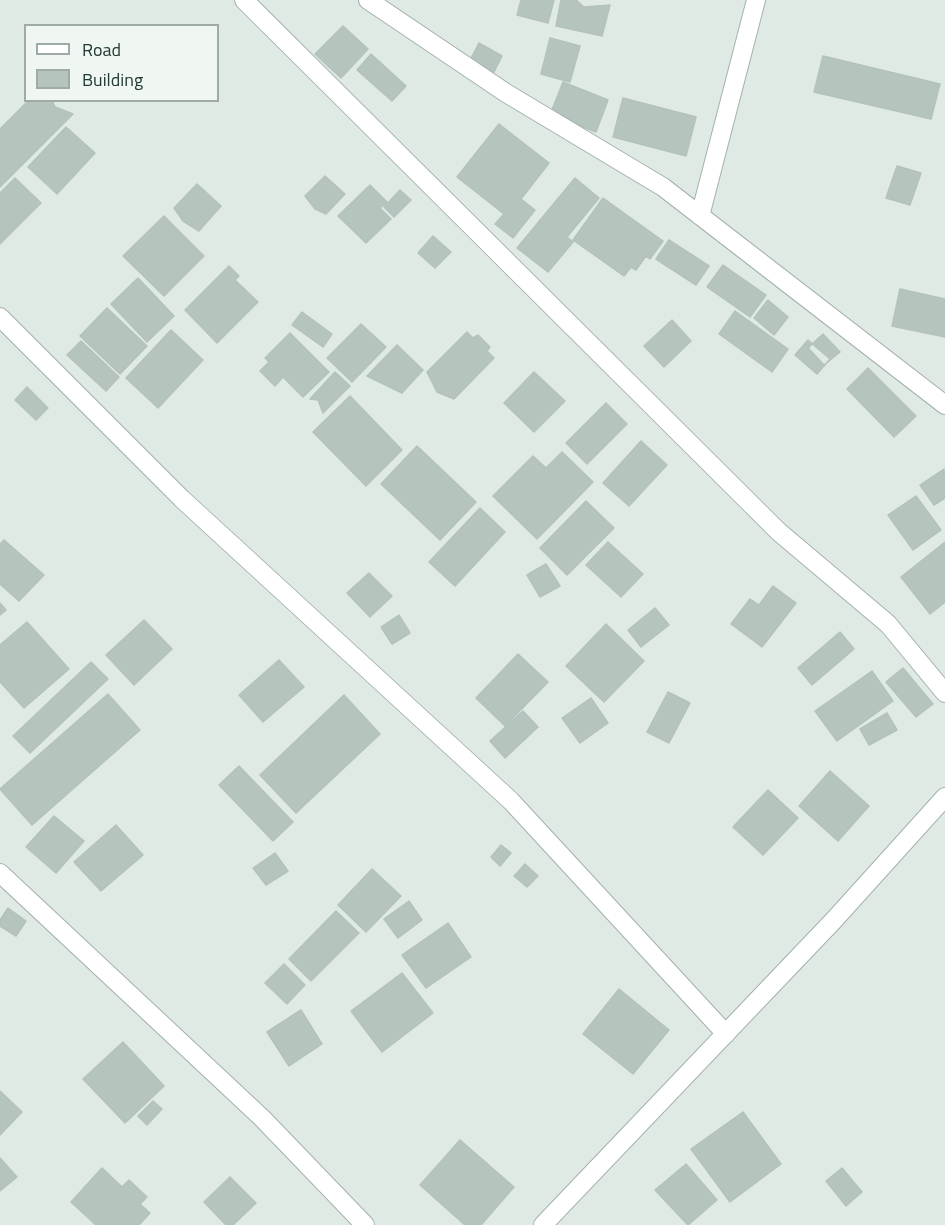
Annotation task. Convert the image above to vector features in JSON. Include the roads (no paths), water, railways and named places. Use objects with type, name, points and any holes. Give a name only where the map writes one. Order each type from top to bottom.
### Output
[{"type":"street","points":[[244,0],[779,532],[888,624],[945,693]]},
{"type":"street","points":[[368,0],[506,93],[663,187],[945,405]]},
{"type":"street","points":[[700,216],[756,0]]},
{"type":"street","points":[[0,317],[182,499],[511,801],[726,1034]]},
{"type":"street","points":[[543,1225],[834,920],[945,797]]},
{"type":"street","points":[[0,873],[262,1118],[365,1225]]}]
